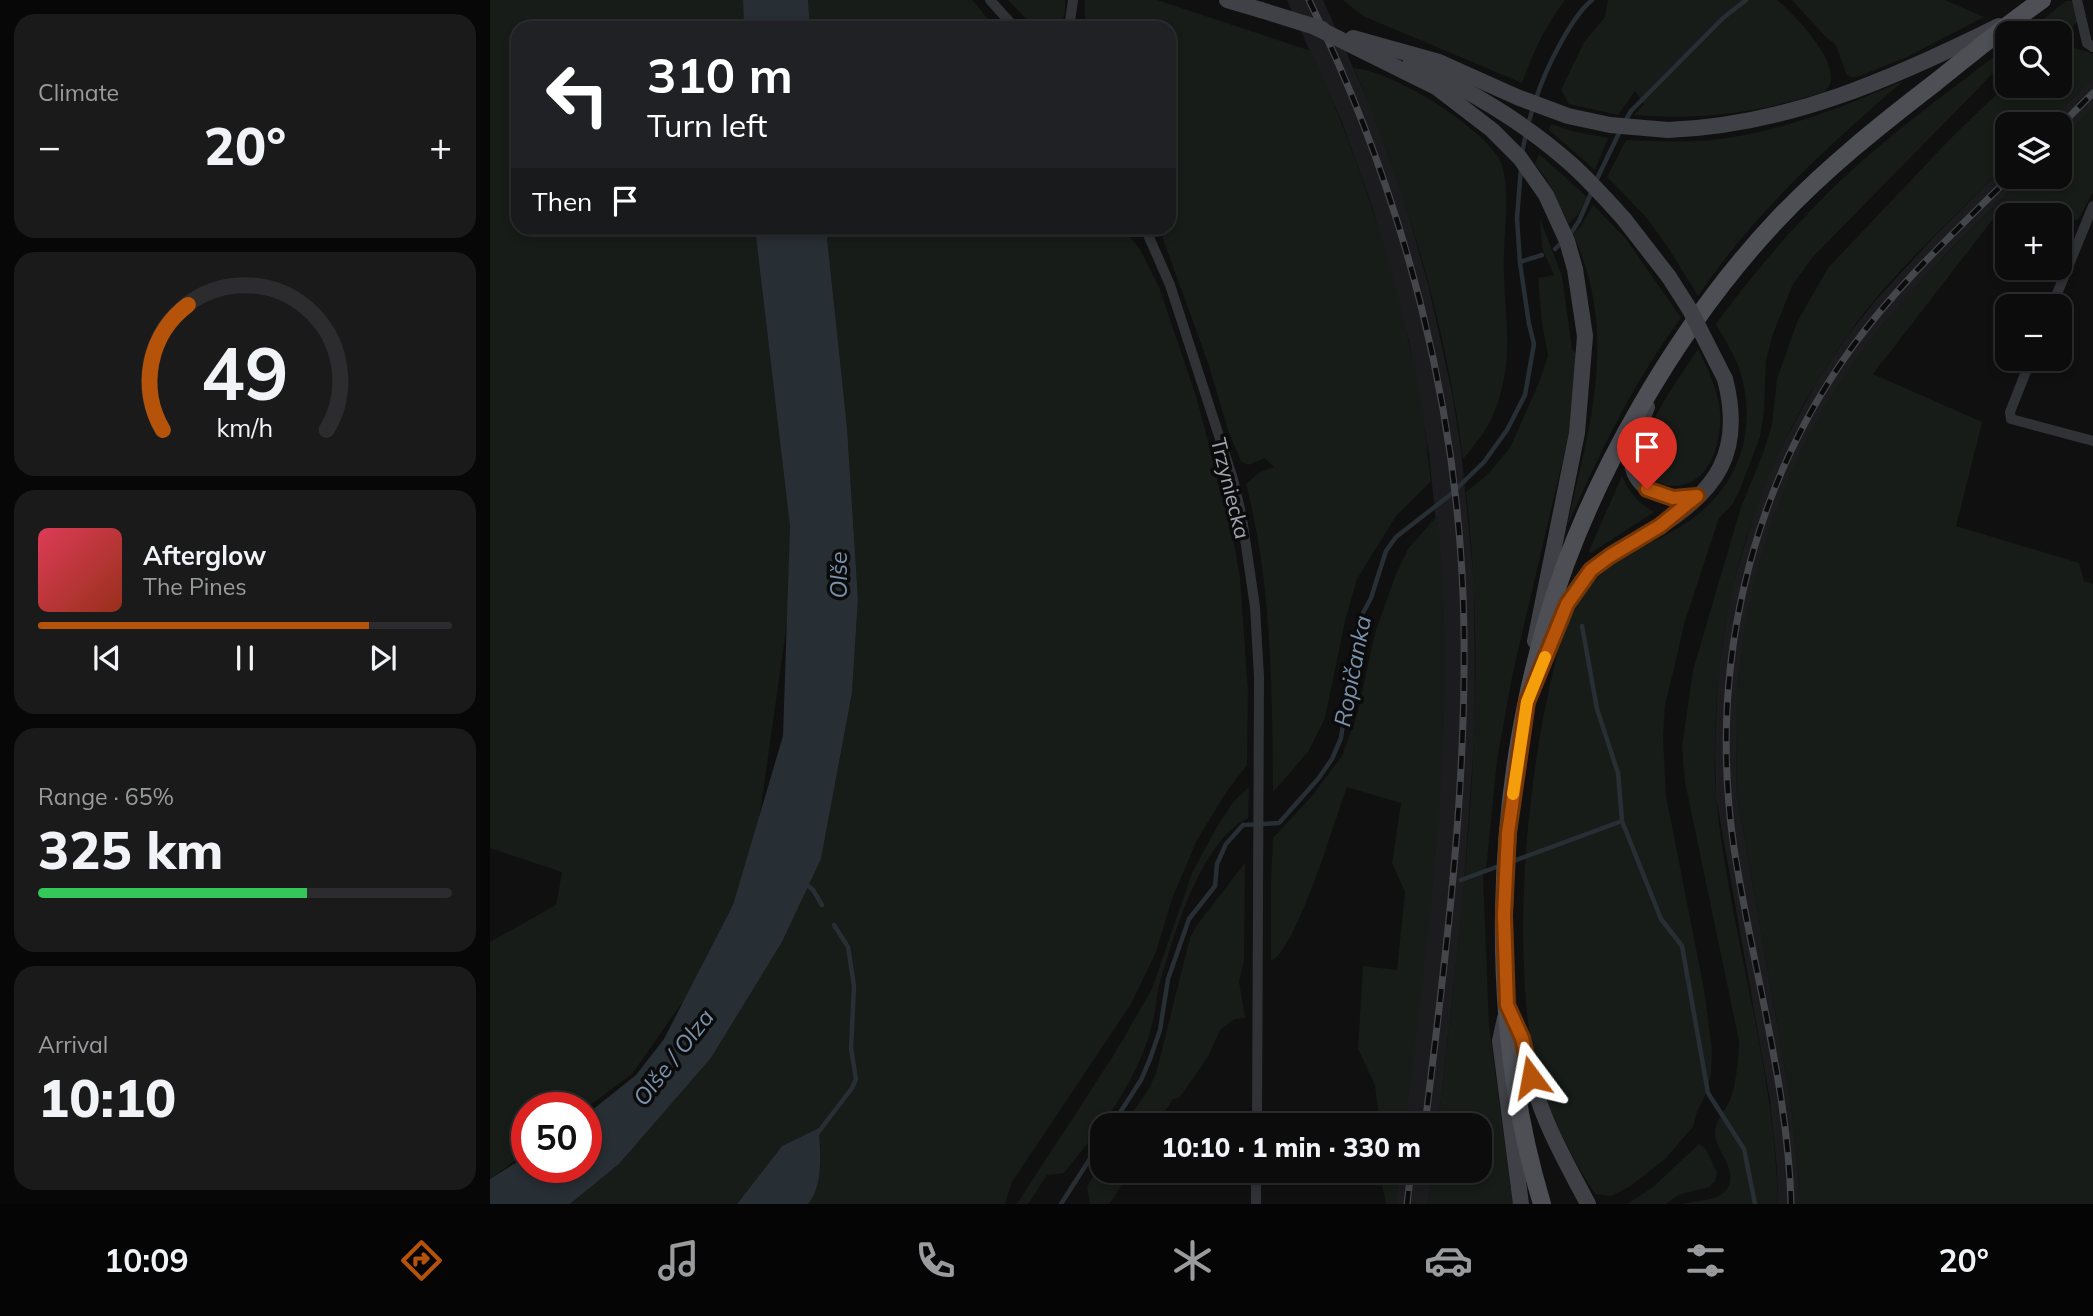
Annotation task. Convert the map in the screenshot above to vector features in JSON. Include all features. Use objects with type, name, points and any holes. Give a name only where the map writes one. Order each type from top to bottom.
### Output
[{"type":"main road","points":[[1227,0],[1438,62],[1568,116],[1610,125],[1668,130],[1702,129],[1755,121],[1805,108],[1911,69],[2017,18]]},
{"type":"main road","points":[[1527,702],[1547,619],[1571,552],[1615,450],[1688,332],[1775,222],[1820,178],[1893,115],[2042,0]]},
{"type":"main road","points":[[1313,26],[1409,61],[1502,111],[1572,164],[1624,219],[1669,277],[1690,310],[1725,379],[1732,415],[1729,446],[1718,473],[1697,496],[1660,526],[1591,570],[1567,604],[1527,702]]},
{"type":"main road","points":[[1313,26],[1436,87],[1492,130],[1520,158],[1546,195],[1567,241],[1575,269],[1585,336],[1577,433],[1538,617],[1508,833],[1505,873],[1507,1005],[1517,1096],[1542,1204]]},
{"type":"main road","points":[[1658,379],[1636,437],[1632,454],[1634,469],[1642,483],[1654,493],[1673,498],[1697,496]]},
{"type":"main road","points":[[1507,1005],[1500,1041],[1521,1204]]},
{"type":"main road","points":[[1507,1005],[1522,1038],[1544,1115],[1588,1204]]},
{"type":"street","points":[[990,0],[1010,21]]},
{"type":"street","points":[[1070,21],[1073,0]]},
{"type":"street","points":[[2077,0],[2087,43],[2093,47]]},
{"type":"street","points":[[2057,294],[2093,206]]},
{"type":"street","name":"Trzyniecka","points":[[1148,235],[1170,285],[1233,479],[1242,518],[1255,607],[1259,677],[1257,1113]]},
{"type":"street","points":[[2026,371],[2010,412],[2011,419],[2093,441]]},
{"type":"street","points":[[1256,1183],[1256,1204]]},
{"type":"shaded area","points":[[490,0],[743,0],[744,21],[511,21],[511,235],[756,235],[790,527],[788,616],[746,912],[632,1074],[602,1096],[602,1092],[511,1092],[511,1164],[490,1179],[490,942],[556,905],[562,872],[490,848]]},
{"type":"shaded area","points":[[808,0],[972,0],[990,21],[810,21]]},
{"type":"shaded area","points":[[1008,0],[1065,0],[1062,21],[1028,21]]},
{"type":"shaded area","points":[[1085,0],[1157,0],[1311,51],[1362,178],[1401,308],[1420,397],[1431,481],[1396,516],[1357,579],[1345,621],[1325,718],[1308,752],[1273,792],[1271,676],[1266,598],[1255,521],[1246,484],[1260,472],[1274,467],[1265,458],[1248,465],[1241,461],[1162,235],[1176,235],[1176,21],[1085,21]]},
{"type":"shaded area","points":[[1287,0],[1323,0],[1372,110],[1403,196],[1429,288],[1452,393],[1461,450],[1474,582],[1475,728],[1462,911],[1439,1113],[1406,1113],[1429,908],[1443,727],[1442,583],[1429,454],[1409,341],[1372,206],[1342,122]]},
{"type":"shaded area","points":[[1343,0],[1565,0],[1540,40],[1522,83],[1363,16]]},
{"type":"shaded area","points":[[1608,0],[1777,0],[1817,44],[1830,71],[1830,83],[1824,92],[1776,105],[1707,115],[1634,115],[1644,104],[1635,91],[1618,115],[1569,104],[1561,90],[1584,42],[1605,17]]},
{"type":"shaded area","points":[[1792,0],[1945,0],[1984,17],[1907,57],[1857,77],[1850,77],[1836,45]]},
{"type":"shaded area","points":[[2066,1],[2072,1],[2078,21],[2072,27],[2072,21],[2041,21]]},
{"type":"shaded area","points":[[2072,48],[2093,54],[2093,78],[2059,112],[1995,112],[1995,176],[1916,255],[1865,312],[1804,404],[1758,503],[1741,555],[1720,663],[1715,778],[1731,899],[1769,1101],[1778,1204],[1682,1204],[1718,1196],[1727,1189],[1730,1181],[1728,1167],[1716,1140],[1715,1128],[1732,1093],[1739,1041],[1685,782],[1682,747],[1693,670],[1741,507],[1772,424],[1777,379],[1797,322],[1828,268],[1949,140],[1995,96],[1995,98],[2072,98]]},
{"type":"shaded area","points":[[1995,56],[1995,71],[1811,259],[1792,286],[1773,334],[1766,360],[1760,437],[1732,505],[1719,518],[1685,621],[1665,706],[1663,737],[1666,796],[1704,989],[1712,1050],[1711,1076],[1693,1127],[1664,1160],[1629,1187],[1611,1196],[1595,1194],[1567,1146],[1545,1095],[1527,1013],[1523,934],[1526,853],[1534,772],[1555,662],[1569,621],[1587,590],[1599,576],[1625,556],[1686,523],[1704,509],[1731,476],[1745,436],[1745,393],[1738,365],[1716,324],[1767,259],[1823,198],[1863,160]]},
{"type":"shaded area","points":[[1354,68],[1390,79],[1433,101],[1472,129],[1498,157],[1502,166],[1506,203],[1505,373],[1491,419],[1463,459],[1446,359],[1422,260],[1391,163]]},
{"type":"shaded area","points":[[2093,78],[2093,108],[2072,129],[2072,112],[2059,112]]},
{"type":"shaded area","points":[[1903,81],[1793,182],[1743,237],[1698,296],[1647,218],[1607,177],[1626,140],[1669,142],[1737,137],[1834,109]]},
{"type":"shaded area","points":[[2093,108],[2093,192],[2078,220],[2072,219],[2072,203],[1998,203],[2012,189],[2072,189],[2072,129]]},
{"type":"shaded area","points":[[1551,124],[1608,138],[1595,170],[1549,130]]},
{"type":"shaded area","points":[[1539,154],[1587,197],[1569,224],[1547,180],[1535,164]]},
{"type":"shaded area","points":[[1995,176],[1995,189],[2012,189],[1948,252],[1884,323],[1837,389],[1795,466],[1778,508],[1752,595],[1739,674],[1737,795],[1790,1097],[1798,1166],[1799,1204],[1778,1204],[1770,1100],[1716,797],[1718,672],[1731,591],[1758,501],[1776,457],[1819,378],[1845,339],[1876,300]]},
{"type":"shaded area","points":[[1593,205],[1626,239],[1681,318],[1633,393],[1567,526],[1591,415],[1597,344],[1595,308],[1587,272],[1573,234]]},
{"type":"shaded area","points":[[1995,206],[1995,216],[1873,374],[1982,422],[1956,526],[2079,563],[2084,581],[2093,584],[2093,1204],[1799,1204],[1798,1166],[1790,1097],[1737,795],[1738,689],[1745,627],[1768,533],[1785,487],[1829,400],[1885,322]]},
{"type":"shaded area","points":[[1540,219],[1562,276],[1572,349],[1577,355],[1572,415],[1513,672],[1497,760],[1486,870],[1483,875],[1489,1026],[1513,1204],[1428,1204],[1431,1183],[1492,1183],[1492,1113],[1439,1113],[1464,888],[1474,730],[1473,571],[1466,492],[1486,476],[1510,448],[1548,355],[1538,278],[1554,275],[1542,248]]},
{"type":"shaded area","points":[[827,235],[1128,235],[1141,251],[1159,287],[1196,396],[1232,531],[1240,578],[1248,692],[1247,765],[1227,791],[1197,840],[1172,899],[1156,952],[1131,1004],[1012,1182],[1005,1204],[808,1204],[813,1197],[818,1178],[819,1128],[782,1146],[737,1204],[570,1204],[596,1183],[602,1183],[602,1178],[619,1164],[711,1058],[782,942],[821,859],[852,693],[858,599],[847,427]]},
{"type":"shaded area","points":[[1698,349],[1712,380],[1720,408],[1718,439],[1712,459],[1701,475],[1682,485],[1663,484],[1649,474],[1645,465],[1647,440],[1665,399]]},
{"type":"shaded area","points":[[1622,476],[1635,497],[1654,512],[1591,553],[1589,551]]},
{"type":"shaded area","points":[[1437,516],[1445,667],[1443,744],[1431,898],[1406,1113],[1378,1113],[1375,1085],[1358,1049],[1363,966],[1397,970],[1405,892],[1392,863],[1401,803],[1347,787],[1303,909],[1281,951],[1271,961],[1273,838],[1312,796],[1342,756],[1357,715],[1375,633],[1408,549]]},
{"type":"shaded area","points":[[1249,787],[1248,818],[1231,830],[1215,848],[1190,895],[1157,993],[1156,1008],[1142,1056],[1124,1092],[1110,1113],[1090,1113],[1090,1139],[1064,1173],[1047,1175],[1028,1204],[1017,1204],[1115,1053],[1152,989],[1192,873],[1235,800]]},
{"type":"shaded area","points":[[1245,863],[1244,961],[1239,981],[1245,1018],[1234,1019],[1220,1030],[1208,1057],[1179,1098],[1173,1099],[1164,1113],[1132,1113],[1156,1074],[1190,938]]},
{"type":"shaded area","points":[[1699,1144],[1705,1148],[1717,1172],[1715,1181],[1709,1187],[1678,1195],[1666,1204],[1627,1204],[1652,1188]]},
{"type":"shaded area","points":[[1090,1182],[1123,1183],[1109,1204],[1090,1204],[1087,1187]]},
{"type":"shaded area","points":[[1382,1183],[1398,1183],[1395,1204],[1386,1204]]},
{"type":"shaded area","points":[[1398,1183],[1431,1183],[1428,1204],[1395,1204]]},
{"type":"water","points":[[743,0],[808,0],[810,21],[744,21]]},
{"type":"water","points":[[756,235],[827,235],[847,427],[858,599],[852,693],[821,859],[782,942],[711,1058],[619,1164],[602,1178],[602,1102],[636,1075],[664,1039],[733,905],[783,736],[790,527]]},
{"type":"water","points":[[819,1128],[819,1178],[808,1204],[737,1204],[782,1146]]},
{"type":"water","points":[[511,1166],[511,1183],[596,1183],[570,1204],[490,1204],[490,1179]]},
{"type":"waterway","name":"Ropičanka","points":[[1536,99],[1559,46],[1592,0]]},
{"type":"waterway","points":[[1624,123],[1631,111],[1723,18],[1746,0]]},
{"type":"waterway","name":"Ropičanka","points":[[1528,125],[1533,107]]},
{"type":"waterway","points":[[1595,183],[1620,131]]},
{"type":"waterway","name":"Ropičanka","points":[[1522,153],[1526,134]]},
{"type":"waterway","name":"Ropičanka","points":[[1120,1113],[1141,1080],[1150,1059],[1160,1030],[1168,979],[1189,919],[1215,886],[1217,864],[1226,844],[1243,825],[1279,823],[1332,759],[1341,738],[1357,624],[1371,598],[1386,551],[1396,537],[1450,495],[1484,462],[1507,430],[1525,395],[1534,344],[1520,263],[1517,218],[1521,168]]},
{"type":"waterway","points":[[1569,236],[1592,191]]},
{"type":"waterway","points":[[1555,249],[1562,242]]},
{"type":"waterway","points":[[1520,262],[1542,255]]},
{"type":"waterway","points":[[1582,626],[1597,709],[1618,773],[1622,821],[1661,919],[1682,946],[1708,1093],[1744,1149],[1755,1204]]},
{"type":"waterway","points":[[1511,862],[1622,821]]},
{"type":"waterway","points":[[1461,880],[1502,865]]},
{"type":"waterway","points":[[805,883],[822,905]]},
{"type":"waterway","points":[[817,1134],[856,1079],[851,1048],[854,986],[848,947],[834,925]]},
{"type":"waterway","name":"Ropičanka","points":[[1061,1204],[1090,1159]]},
{"type":"railway","points":[[1309,0],[1373,151],[1400,229],[1422,309],[1439,389],[1461,553],[1464,635],[1462,758],[1447,942],[1426,1113]]},
{"type":"railway","points":[[2072,114],[2093,93]]},
{"type":"railway","points":[[1791,1204],[1783,1115],[1741,892],[1727,782],[1727,716],[1733,650],[1744,585],[1762,522],[1786,461],[1817,402],[1870,323],[1948,238],[1998,189]]},
{"type":"railway","points":[[1407,1204],[1410,1183]]},
{"type":"slow traffic","points":[[1513,794],[1527,702],[1545,657]]},
{"type":"route","points":[[1531,1077],[1522,1038],[1507,1005],[1504,915],[1508,833],[1527,702],[1567,604],[1591,570],[1660,526],[1697,496],[1681,499],[1664,497],[1647,489]]},
{"type":"water label","name":"Olše","points":[[838,575]]},
{"type":"water label","name":"Olše / Olza","points":[[673,1057]]}]
